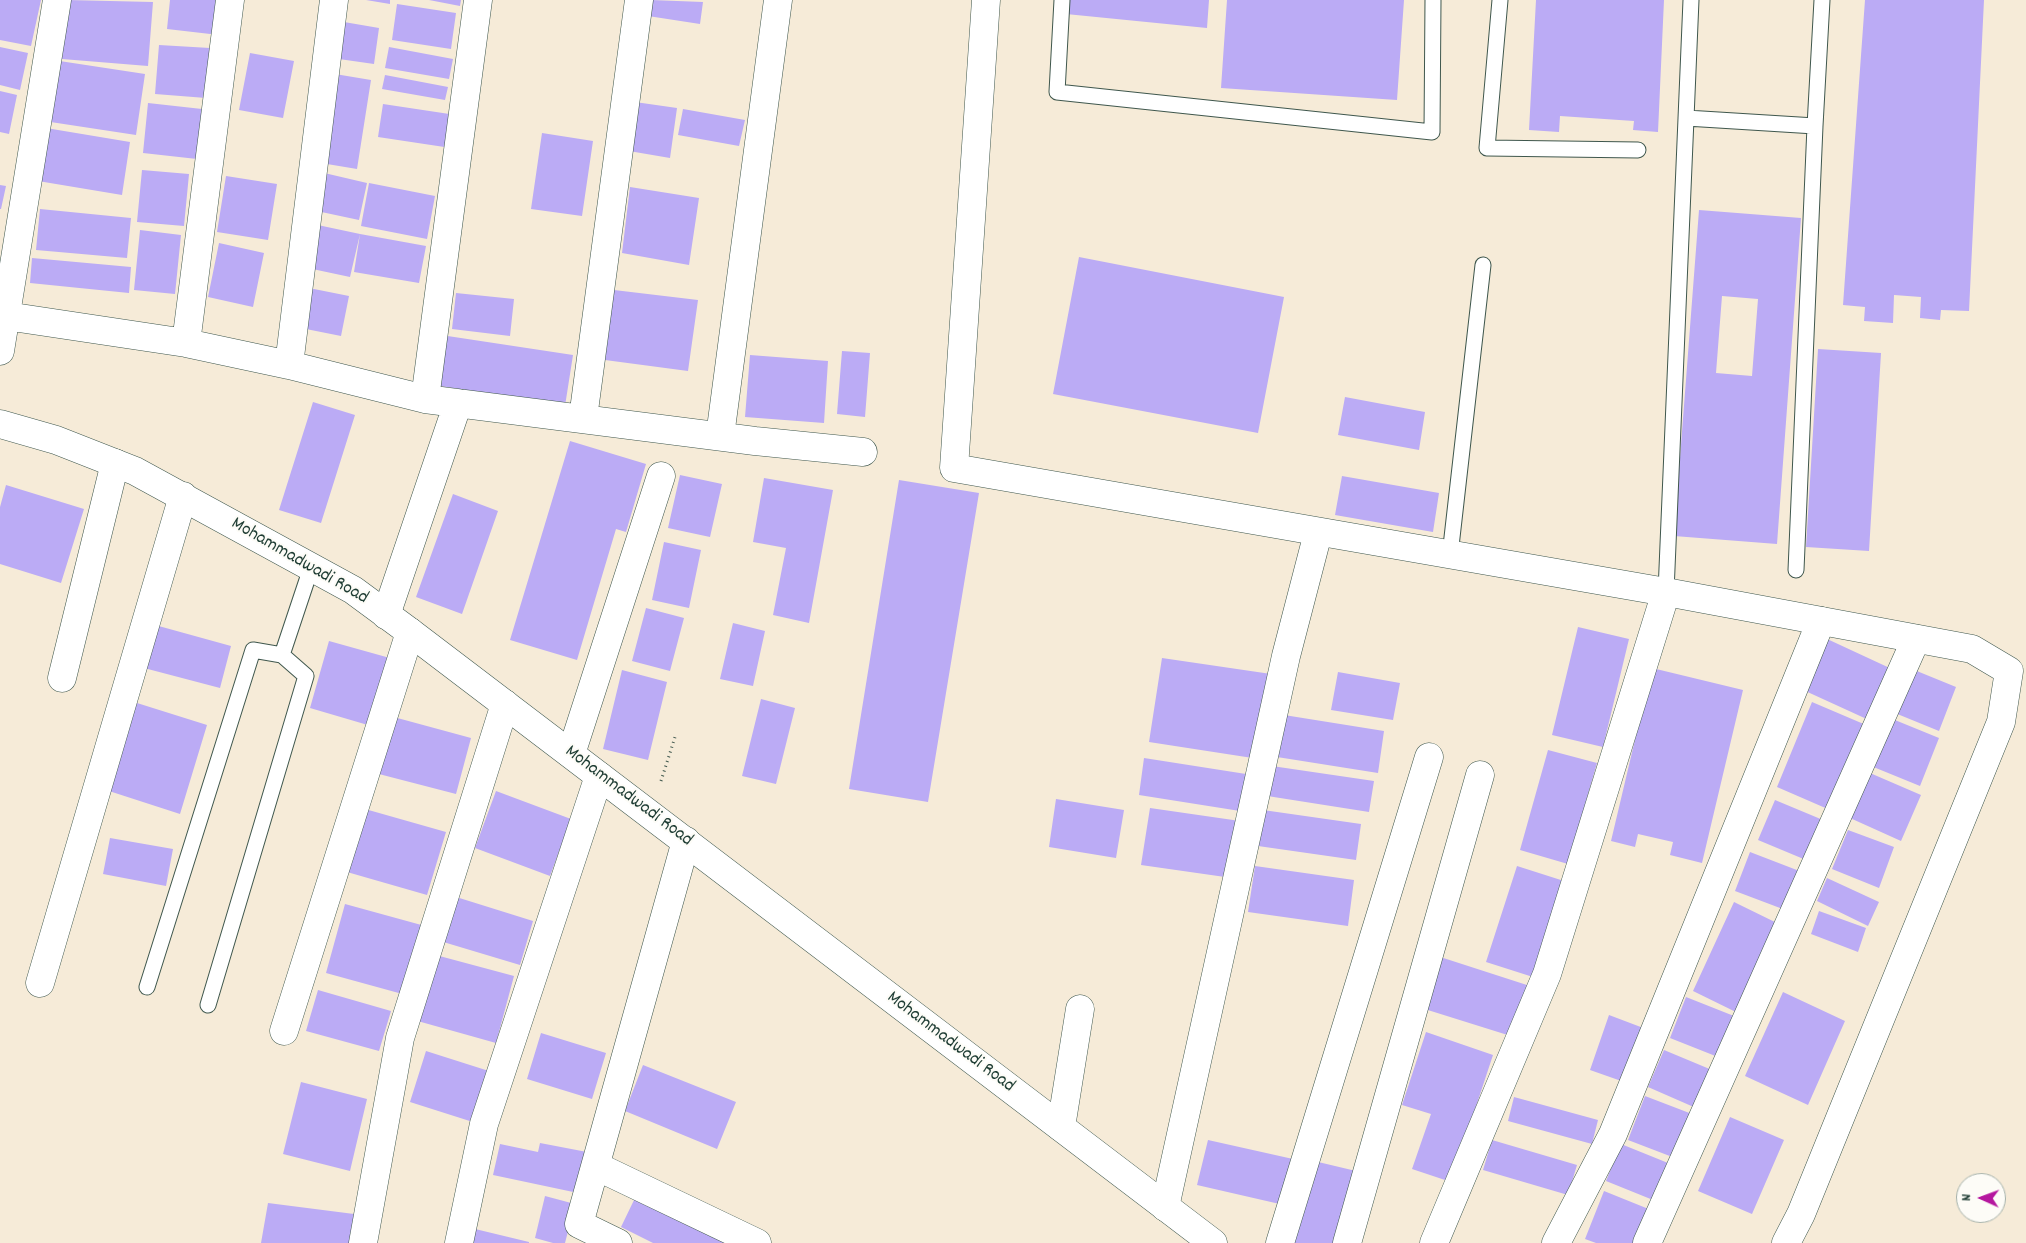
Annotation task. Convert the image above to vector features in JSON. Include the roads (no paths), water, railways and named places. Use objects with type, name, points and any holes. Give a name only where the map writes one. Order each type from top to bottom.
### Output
[{"type":"street","points":[[0,351],[3,315],[57,0]]},
{"type":"street","points":[[186,343],[230,0]]},
{"type":"street","points":[[289,365],[334,0]]},
{"type":"street","points":[[425,399],[478,0]]},
{"type":"street","points":[[583,418],[639,0]]},
{"type":"street","points":[[720,436],[778,0]]},
{"type":"street","points":[[986,0],[954,468],[1666,592],[1972,649],[2017,671],[2001,722],[1876,1033],[1801,1214],[1786,1243]]},
{"type":"street","points":[[3,315],[186,343],[289,365],[425,399],[863,452]]},
{"type":"street","points":[[386,614],[458,403]]},
{"type":"street","name":"Mohammadwadi Road","points":[[0,424],[56,440],[135,471],[353,590],[1213,1243]]},
{"type":"street","points":[[62,678],[115,463]]},
{"type":"street","points":[[571,754],[661,476]]},
{"type":"street","points":[[40,984],[183,496]]},
{"type":"street","points":[[1165,1207],[1286,656],[1318,532]]},
{"type":"street","points":[[1434,1243],[1547,974],[1666,592]]},
{"type":"street","points":[[1556,1243],[1613,1134],[1821,621]]},
{"type":"street","points":[[284,1031],[410,632]]},
{"type":"street","points":[[1647,1243],[1916,639]]},
{"type":"street","points":[[363,1243],[400,1038],[505,704]]},
{"type":"street","points":[[1280,1243],[1429,757]]},
{"type":"street","points":[[1347,1243],[1480,775]]},
{"type":"street","points":[[458,1243],[484,1124],[599,776]]},
{"type":"street","points":[[618,1243],[576,1234],[686,841]]},
{"type":"street","points":[[1061,1127],[1080,1009]]},
{"type":"street","points":[[596,1166],[757,1243]]},
{"type":"lane","points":[[1062,0],[1057,92],[1432,132],[1433,0]]},
{"type":"lane","points":[[1500,0],[1487,148],[1638,150]]},
{"type":"lane","points":[[1666,592],[1691,0]]},
{"type":"lane","points":[[1796,570],[1822,0]]},
{"type":"lane","points":[[1686,118],[1815,126]]},
{"type":"lane","points":[[1450,555],[1483,264]]},
{"type":"lane","points":[[282,656],[311,568]]},
{"type":"lane","points":[[147,987],[253,650],[282,656],[306,676],[208,1005]]}]
